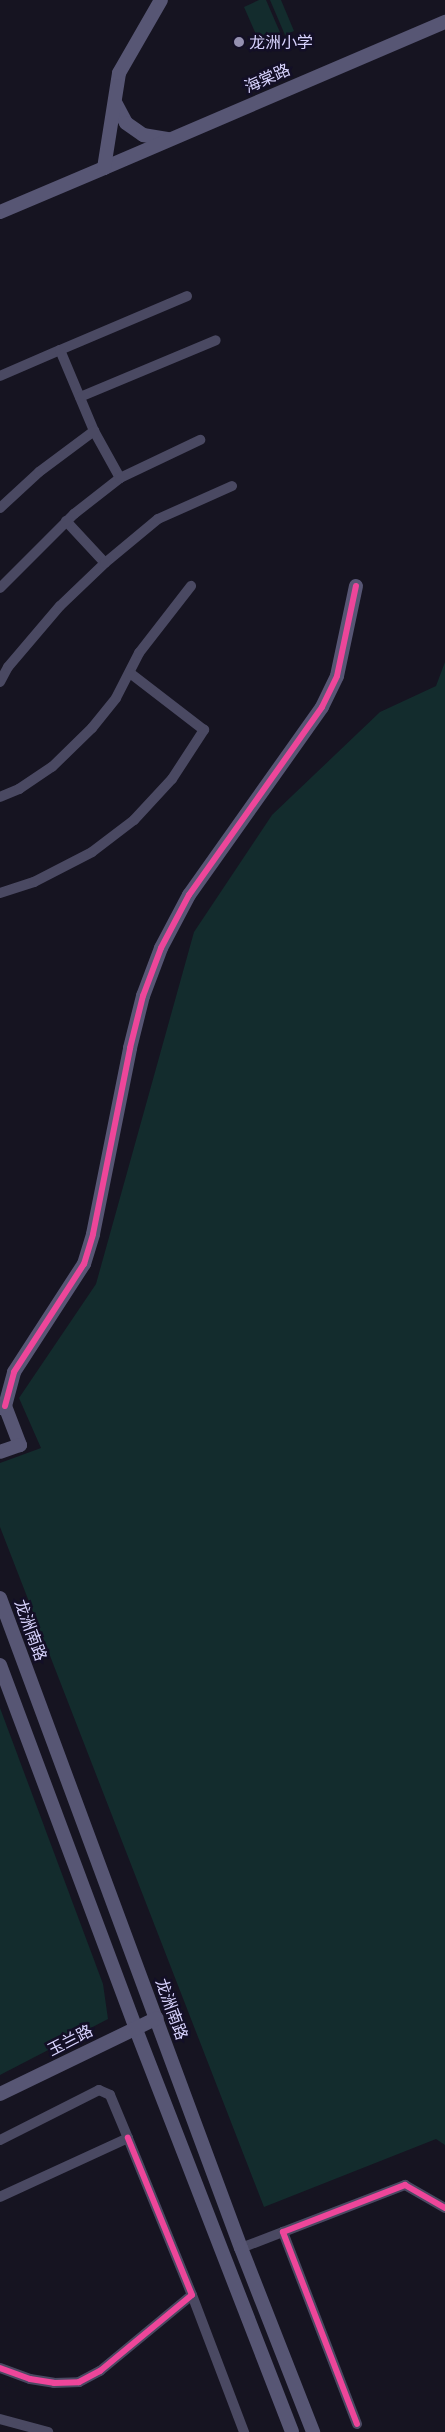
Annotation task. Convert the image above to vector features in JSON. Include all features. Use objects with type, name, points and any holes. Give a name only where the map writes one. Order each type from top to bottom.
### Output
[{"type":"street","points":[[104,168],[116,104],[119,73],[161,0]]},
{"type":"street","name":"海棠路","points":[[0,212],[445,22]]},
{"type":"street","points":[[116,104],[126,123],[143,135],[170,140]]},
{"type":"street","points":[[0,376],[187,296]]},
{"type":"street","points":[[80,397],[216,340]]},
{"type":"street","points":[[60,350],[94,431],[120,478]]},
{"type":"street","points":[[0,508],[39,472],[94,431]]},
{"type":"street","points":[[0,588],[66,520],[120,478],[200,440]]},
{"type":"street","points":[[0,682],[8,667],[60,606],[105,563],[158,519],[232,486]]},
{"type":"street","points":[[66,520],[105,563]]},
{"type":"street","points":[[0,797],[19,789],[64,757],[116,698],[139,653],[191,586]]},
{"type":"street","points":[[0,1452],[20,1444],[3,1407],[14,1372],[84,1264],[93,1234],[130,1048],[143,996],[162,948],[189,895],[322,708],[337,676],[356,586]]},
{"type":"street","points":[[0,893],[34,882],[92,852],[134,820],[172,779],[204,730],[130,672]]},
{"type":"street","name":"龙洲南路","points":[[0,1598],[241,2248],[313,2432]]},
{"type":"street","points":[[0,1665],[135,2027],[292,2432]]},
{"type":"street","name":"玉兰路","points":[[0,2094],[157,2018]]},
{"type":"street","points":[[0,2140],[99,2090],[110,2095],[192,2295],[244,2432]]},
{"type":"street","points":[[0,2197],[128,2138]]},
{"type":"street","points":[[241,2248],[405,2185],[445,2208]]},
{"type":"street","points":[[283,2232],[357,2424]]},
{"type":"street","points":[[0,2368],[30,2379],[54,2383],[79,2382],[100,2371],[192,2295]]},
{"type":"street","points":[[0,2418],[48,2432]]},
{"type":"green space","points":[[259,0],[266,0],[282,37],[261,46],[244,7]]},
{"type":"green space","points":[[270,0],[281,0],[294,31],[285,35]]},
{"type":"green space","points":[[445,662],[445,2145],[436,2139],[264,2207],[0,1527],[0,1463],[41,1448],[19,1398],[96,1284],[194,932],[272,815],[380,712],[436,686]]},
{"type":"green space","points":[[0,1708],[103,1984],[108,2019],[0,2075]]},
{"type":"cycle path","points":[[5,1406],[14,1372],[84,1264],[93,1234],[130,1048],[143,996],[161,948],[189,895],[322,707],[337,676],[356,586]]},
{"type":"cycle path","points":[[0,2368],[30,2379],[54,2383],[79,2382],[100,2371],[192,2295],[128,2138]]},
{"type":"cycle path","points":[[357,2424],[283,2232],[405,2185],[445,2208]]},
{"type":"place","name":"龙洲小学","points":[[239,42]]}]
